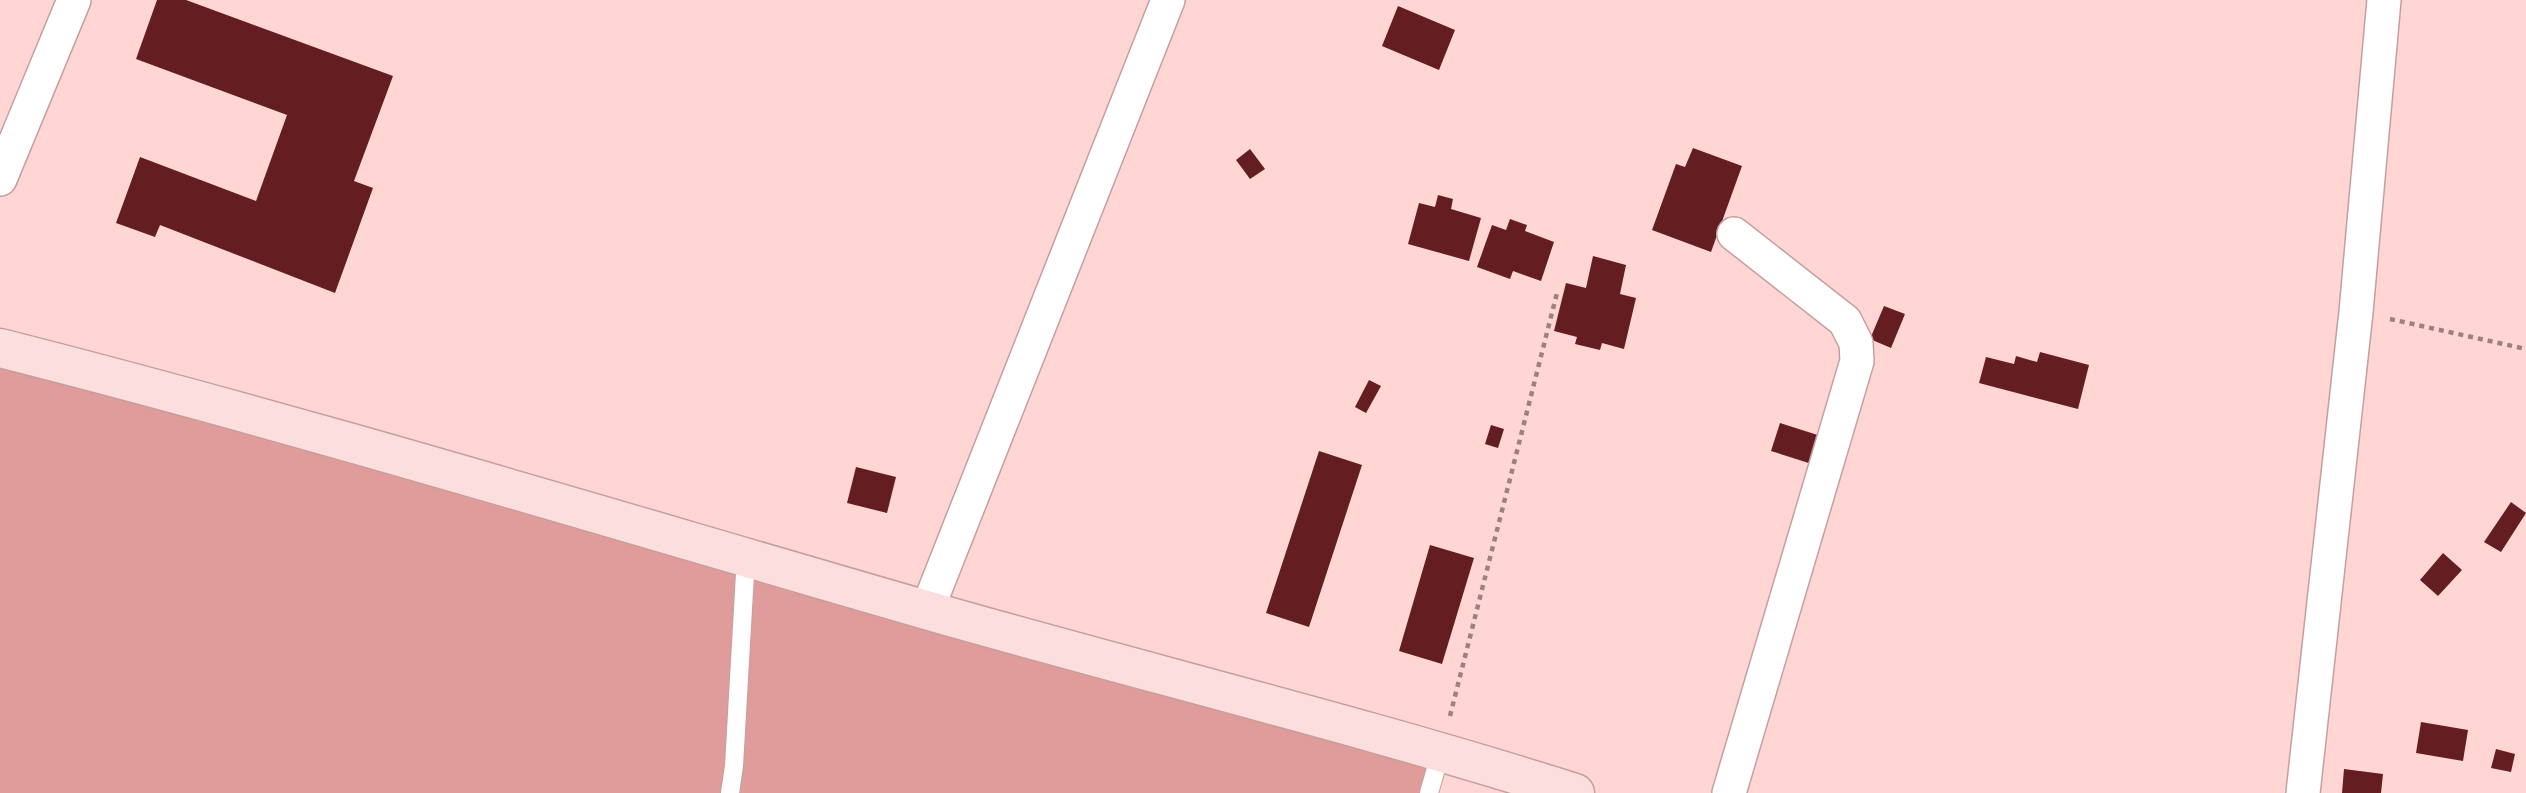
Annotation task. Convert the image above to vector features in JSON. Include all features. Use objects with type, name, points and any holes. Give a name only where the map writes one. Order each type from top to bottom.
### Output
[{"type":"main road","points":[[0,348],[169,391],[927,610],[1441,751],[1575,793]]},
{"type":"street","points":[[0,179],[74,0]]},
{"type":"street","points":[[927,610],[1168,0]]},
{"type":"street","points":[[2303,793],[2356,312],[2384,0]]},
{"type":"street","points":[[1729,793],[1857,361],[1856,343],[1845,321],[1734,234]]},
{"type":"lane","points":[[730,793],[734,766],[746,556]]},
{"type":"lane","points":[[1429,793],[1441,751]]},
{"type":"path","points":[[1441,751],[1557,293]]},
{"type":"path","points":[[2356,312],[2526,349]]},
{"type":"shaded area","points":[[0,344],[1442,762],[1434,793],[0,793]]},
{"type":"building","points":[[157,0],[186,0],[393,76],[354,181],[373,188],[335,293],[160,225],[155,237],[116,223],[140,157],[256,201],[287,115],[136,59]]},
{"type":"building","points":[[1398,6],[1455,30],[1439,70],[1382,46]]},
{"type":"building","points":[[1693,148],[1742,166],[1711,252],[1652,230],[1676,164],[1685,167]]},
{"type":"building","points":[[1250,149],[1265,169],[1250,179],[1236,160]]},
{"type":"building","points":[[1438,195],[1453,199],[1451,209],[1481,218],[1469,261],[1408,244],[1419,203],[1435,207]]},
{"type":"building","points":[[1510,219],[1527,225],[1525,231],[1554,242],[1541,281],[1513,271],[1510,279],[1477,267],[1492,225],[1506,230]]},
{"type":"building","points":[[1593,256],[1626,265],[1620,294],[1636,298],[1624,349],[1602,343],[1600,350],[1575,344],[1577,337],[1554,331],[1566,283],[1586,288]]},
{"type":"building","points":[[1884,306],[1905,314],[1891,348],[1870,339]]},
{"type":"building","points":[[2040,352],[2089,365],[2078,409],[1979,383],[1986,357],[2014,364],[2016,356],[2037,362]]},
{"type":"building","points":[[1369,380],[1381,386],[1366,413],[1355,407]]},
{"type":"building","points":[[1780,423],[1827,438],[1818,466],[1771,451]]},
{"type":"building","points":[[1491,425],[1504,429],[1498,448],[1485,444]]},
{"type":"building","points":[[1319,451],[1362,465],[1309,627],[1266,613]]},
{"type":"building","points":[[856,467],[896,477],[887,513],[847,503]]},
{"type":"building","points":[[2511,502],[2526,513],[2501,552],[2484,542]]},
{"type":"building","points":[[1430,545],[1474,558],[1442,664],[1399,651]]},
{"type":"building","points":[[2443,553],[2462,570],[2438,596],[2420,580]]},
{"type":"building","points":[[2421,722],[2468,730],[2463,761],[2416,753]]},
{"type":"building","points":[[2496,749],[2515,754],[2511,772],[2491,768]]},
{"type":"building","points":[[2344,769],[2383,774],[2381,793],[2342,793]]}]
